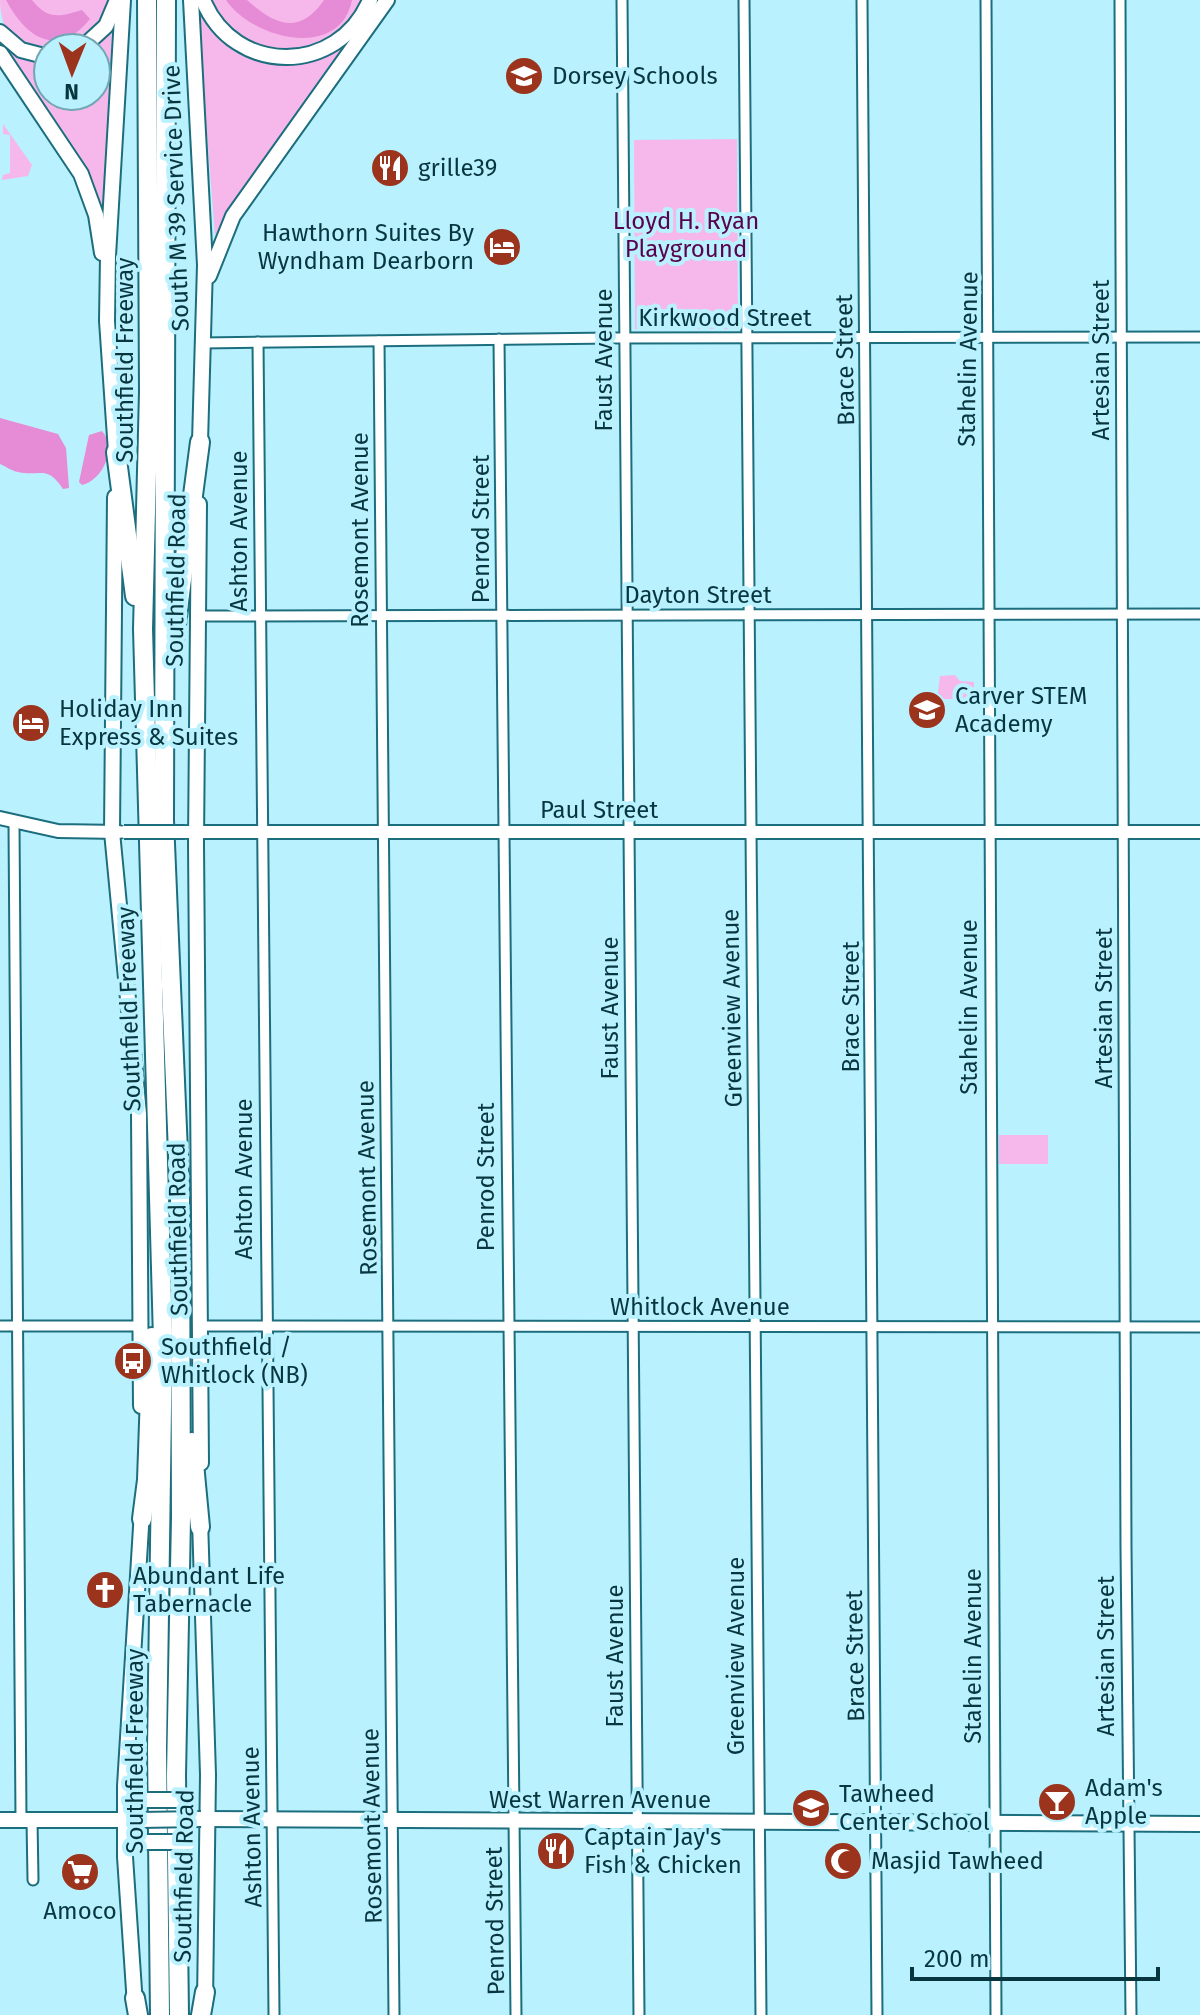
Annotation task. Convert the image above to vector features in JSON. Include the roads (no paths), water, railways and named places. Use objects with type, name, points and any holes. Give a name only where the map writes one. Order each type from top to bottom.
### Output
[{"type":"highway","name":"Southfield Freeway","points":[[147,0],[150,204],[143,629],[164,1446],[157,1749],[160,2015]]},
{"type":"highway","name":"Southfield Freeway","points":[[166,0],[164,820],[180,1256],[181,1518],[176,1744],[179,2015]]},
{"type":"highway","points":[[165,673],[176,632],[200,442]]},
{"type":"highway","points":[[116,452],[135,596],[143,629]]},
{"type":"highway","points":[[142,1519],[147,1480],[155,1252],[160,1219]]},
{"type":"highway","points":[[180,1256],[200,1527]]},
{"type":"highway","points":[[203,2015],[205,1992]]},
{"type":"main road","points":[[99,32],[106,26],[117,0]]},
{"type":"main road","points":[[107,321],[123,0]]},
{"type":"main road","name":"South M 39 Service Drive","points":[[191,0],[204,300],[200,442]]},
{"type":"main road","points":[[203,0],[217,26],[240,46],[264,56],[294,58],[321,51],[344,37],[370,0]]},
{"type":"main road","points":[[204,300],[217,250],[233,216],[387,0]]},
{"type":"main road","points":[[0,32],[21,50],[32,53]]},
{"type":"main road","points":[[0,53],[87,187],[103,259],[107,321]]},
{"type":"main road","name":"Southfield Road","points":[[107,321],[116,452],[118,832],[139,1114],[142,1519],[125,1778],[132,1820],[125,1857],[136,2009]]},
{"type":"main road","name":"Southfield Road","points":[[200,442],[191,832],[201,1326],[200,1527],[208,1775],[204,1819],[205,1992]]},
{"type":"main road","points":[[125,1778],[129,1792],[143,1800],[188,1800],[201,1792],[208,1775]]},
{"type":"main road","name":"West Warren Avenue","points":[[0,1820],[1200,1824]]},
{"type":"main road","points":[[125,1857],[136,1844],[144,1842],[189,1842],[202,1851],[206,1872]]},
{"type":"street","name":"Faust Avenue","points":[[622,0],[639,2015]]},
{"type":"street","name":"Greenview Avenue","points":[[744,0],[761,2015]]},
{"type":"street","name":"Brace Street","points":[[862,0],[877,2015]]},
{"type":"street","name":"Stahelin Avenue","points":[[986,0],[989,267],[985,339],[996,2015]]},
{"type":"street","name":"Artesian Street","points":[[1120,0],[1131,2015]]},
{"type":"street","name":"Kirkwood Street","points":[[202,343],[624,338],[1200,337]]},
{"type":"street","name":"Penrod Street","points":[[499,339],[516,2015]]},
{"type":"street","name":"Rosemont Avenue","points":[[379,341],[394,2015]]},
{"type":"street","name":"Ashton Avenue","points":[[258,342],[265,1326],[274,2015]]},
{"type":"street","name":"Dayton Street","points":[[196,616],[1200,614]]},
{"type":"street","name":"Paul Street","points":[[0,818],[58,831],[118,832],[1200,832]]},
{"type":"street","points":[[14,823],[16,1326],[27,1820],[33,1880]]},
{"type":"street","points":[[0,1326],[141,1326]]},
{"type":"street","name":"Whitlock Avenue","points":[[201,1326],[1200,1327]]},
{"type":"place","name":"Dorsey Schools","points":[[524,76]]},
{"type":"place","name":"grille39","points":[[390,168]]},
{"type":"place","name":"Hawthorn Suites By Wyndham Dearborn","points":[[502,247]]},
{"type":"place","name":"Carver STEM Academy","points":[[927,710]]},
{"type":"place","name":"Holiday Inn Express & Suites","points":[[31,723]]},
{"type":"place","name":"Southfield / Whitlock (NB)","points":[[133,1361]]},
{"type":"place","name":"Abundant Life Tabernacle","points":[[105,1590]]},
{"type":"place","name":"Adam's Apple","points":[[1057,1802]]},
{"type":"place","name":"Tawheed Center School","points":[[811,1808]]},
{"type":"place","name":"Captain Jay's Fish & Chicken","points":[[556,1851]]},
{"type":"place","name":"Masjid Tawheed","points":[[843,1861]]},
{"type":"place","name":"Amoco","points":[[80,1872]]},
{"type":"park label","name":"Lloyd H. Ryan Playground","points":[[686,235]]}]
